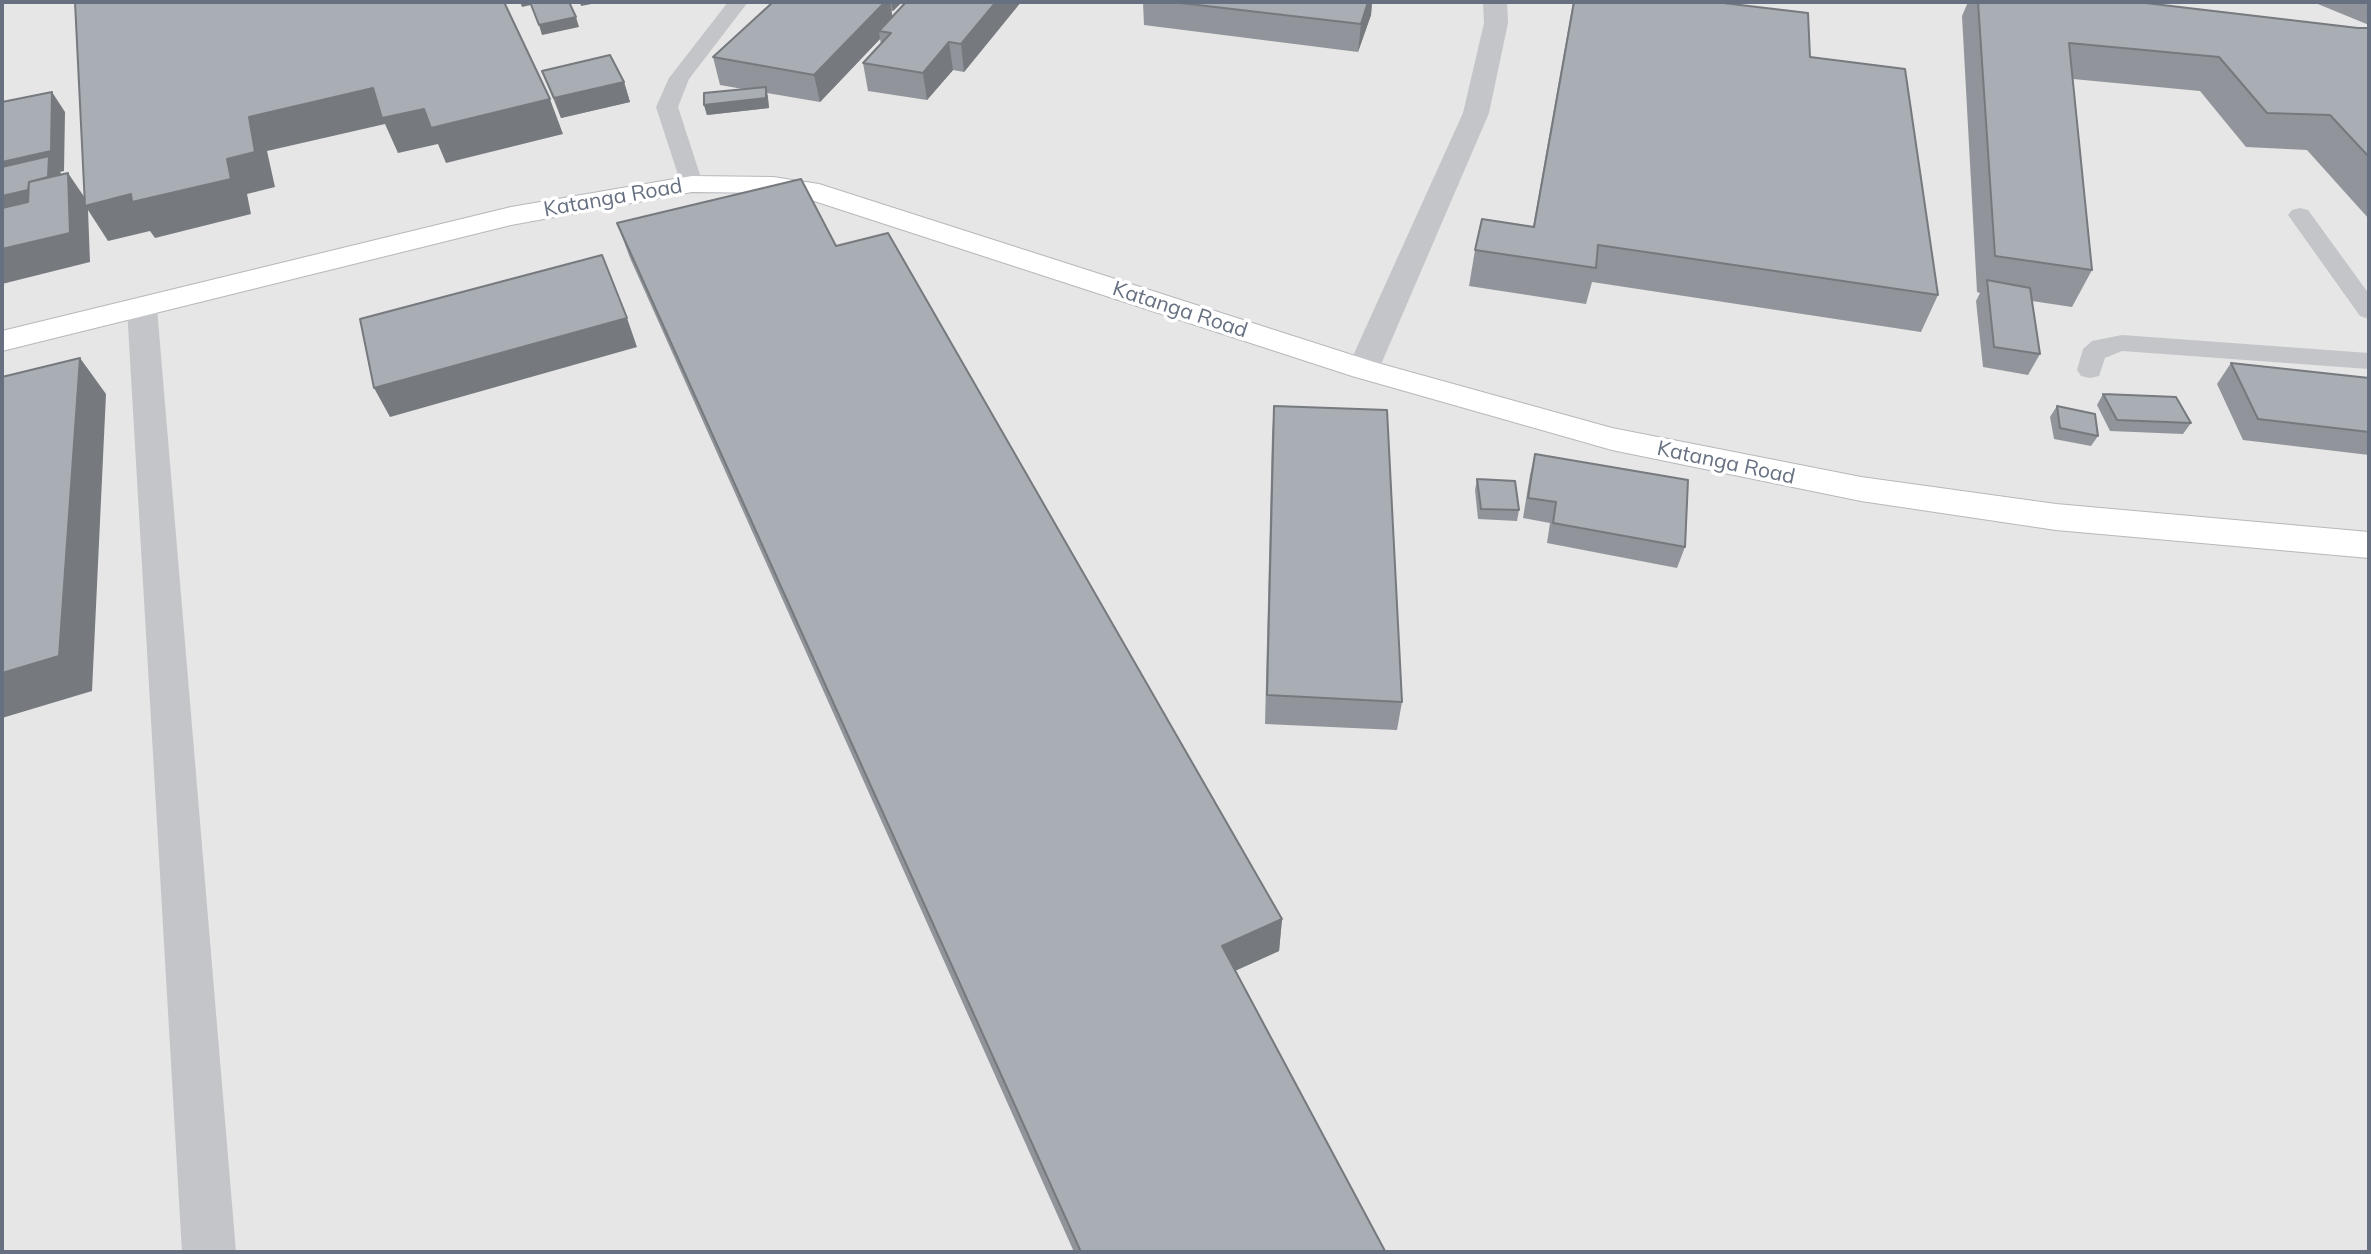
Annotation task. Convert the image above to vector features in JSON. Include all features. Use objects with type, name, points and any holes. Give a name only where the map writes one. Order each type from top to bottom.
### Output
[{"type":"street","points":[[1363,369],[1476,113],[1496,23],[1495,2]]},
{"type":"street","name":"Katanga Road","points":[[2,341],[511,216],[692,184],[735,183],[808,190],[1363,369],[1612,439],[1861,489],[2056,517],[2369,545]]},
{"type":"street","points":[[142,308],[209,1252]]},
{"type":"lane","points":[[692,184],[667,107],[680,78],[738,2]]},
{"type":"lane","points":[[2301,215],[2369,310]]},
{"type":"lane","points":[[2090,370],[2092,355],[2101,347],[2122,343],[2369,361]]},
{"type":"shaded area","points":[[2,2],[2369,2],[2369,1252],[2,1252]]},
{"type":"building","points":[[75,2],[504,2],[550,99],[431,128],[424,109],[382,118],[373,88],[249,117],[255,152],[227,159],[231,179],[132,202],[131,194],[85,206]]},
{"type":"building","points":[[530,2],[569,2],[576,17],[539,25]]},
{"type":"building","points":[[773,2],[885,2],[814,75],[713,57]]},
{"type":"building","points":[[906,2],[996,2],[961,44],[949,42],[923,73],[863,63],[891,33],[879,31]]},
{"type":"building","points":[[1172,2],[1368,2],[1361,24]]},
{"type":"building","points":[[1574,2],[1715,2],[1808,13],[1810,57],[1905,69],[1938,295],[1598,245],[1596,268],[1475,250],[1482,219],[1534,227]]},
{"type":"building","points":[[1978,2],[2137,2],[2369,28],[2369,157],[2330,115],[2267,113],[2219,57],[2069,43],[2092,270],[1995,256]]},
{"type":"building","points":[[610,55],[624,82],[554,98],[542,71]]},
{"type":"building","points":[[766,87],[766,98],[704,105],[704,93]]},
{"type":"building","points":[[52,92],[51,151],[2,162],[2,102]]},
{"type":"building","points":[[49,156],[48,177],[29,182],[28,190],[2,196],[2,167]]},
{"type":"building","points":[[68,173],[70,233],[2,249],[2,208],[28,202],[29,182]]},
{"type":"building","points":[[801,179],[836,246],[888,233],[1282,919],[1222,946],[1385,1251],[1081,1252],[617,223]]},
{"type":"building","points":[[602,255],[627,318],[374,388],[360,319]]},
{"type":"building","points":[[1987,280],[2030,288],[2040,354],[1994,347]]},
{"type":"building","points":[[80,358],[59,656],[2,673],[2,377]]},
{"type":"building","points":[[2231,363],[2369,378],[2369,432],[2258,419]]},
{"type":"building","points":[[2103,394],[2176,397],[2191,423],[2117,420]]},
{"type":"building","points":[[1274,406],[1387,410],[1402,702],[1267,695]]},
{"type":"building","points":[[2057,406],[2095,414],[2098,436],[2060,428]]},
{"type":"building","points":[[1535,454],[1688,480],[1685,547],[1553,523],[1556,502],[1528,498]]},
{"type":"building","points":[[1477,479],[1515,481],[1519,510],[1481,509]]}]
